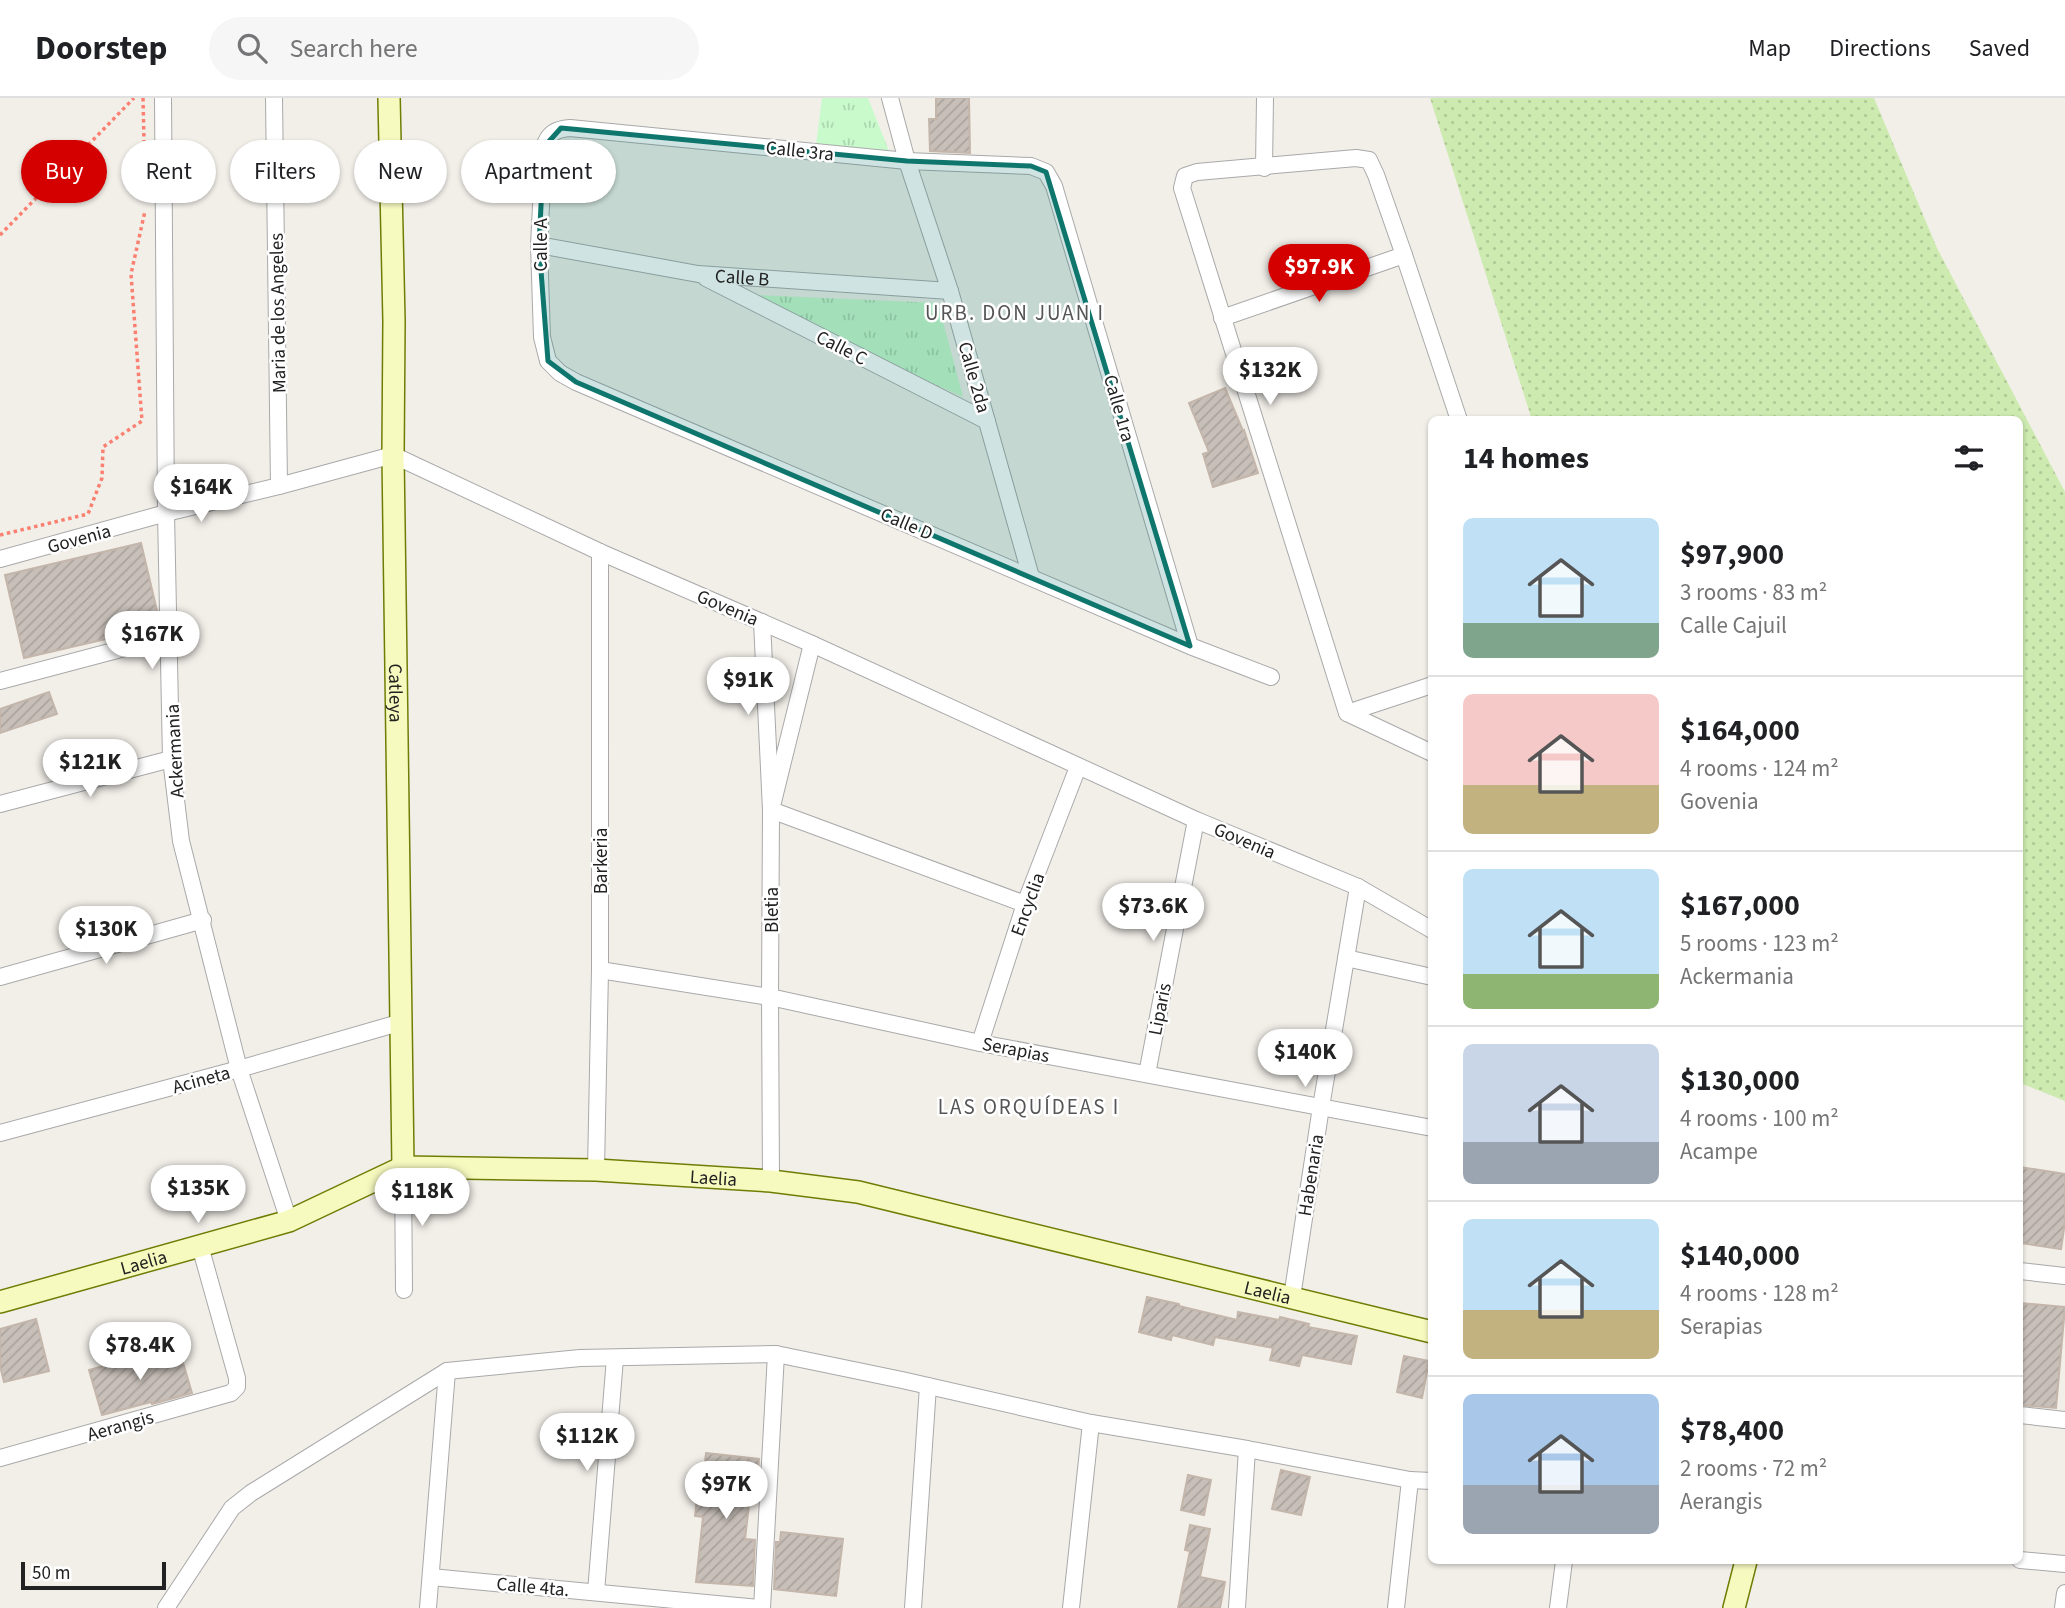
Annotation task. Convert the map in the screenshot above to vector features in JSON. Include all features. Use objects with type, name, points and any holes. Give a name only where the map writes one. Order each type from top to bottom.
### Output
[{"type":"street","name":"Ackermania","points":[[163,98],[171,759],[181,841],[239,1069],[289,1221]]},
{"type":"street","name":"Maria de los Angeles","points":[[274,98],[279,486]]},
{"type":"street","name":"Catleya","points":[[389,98],[394,321],[393,455],[404,1290]]},
{"type":"street","name":"Calle 2da","points":[[891,98],[907,161],[950,291],[1031,577]]},
{"type":"street","points":[[1264,168],[1265,98]]},
{"type":"street","name":"Calle 3ra","points":[[553,132],[570,128],[907,161],[1031,166],[1046,172]]},
{"type":"street","name":"Calle A","points":[[548,361],[542,337],[539,245],[544,147],[553,132]]},
{"type":"street","points":[[1428,751],[1347,713],[1182,188],[1185,176],[1197,172],[1356,158],[1369,160],[1458,416]]},
{"type":"street","name":"Calle 1ra","points":[[1046,172],[1054,186],[1190,646]]},
{"type":"street","name":"Calle B","points":[[539,245],[698,274],[950,291]]},
{"type":"street","points":[[1222,318],[1404,255]]},
{"type":"street","name":"Calle C","points":[[698,274],[987,421]]},
{"type":"street","name":"Calle D","points":[[548,361],[560,373],[576,382],[1190,646],[1271,677]]},
{"type":"street","name":"Govenia","points":[[0,559],[393,455],[600,552],[812,644],[1196,820],[1358,887],[1428,928]]},
{"type":"street","name":"Barkeria","points":[[596,1170],[600,971],[600,552]]},
{"type":"street","points":[[762,622],[771,810],[1025,904]]},
{"type":"street","points":[[0,681],[170,636]]},
{"type":"street","name":"Bletia","points":[[771,1181],[771,810],[812,644]]},
{"type":"street","points":[[1347,713],[1428,686]]},
{"type":"street","points":[[0,804],[171,759]]},
{"type":"street","name":"Encyclia","points":[[980,1042],[1025,904],[1078,767]]},
{"type":"street","name":"Liparis","points":[[1147,1074],[1196,820]]},
{"type":"street","name":"Habenaria","points":[[1292,1297],[1358,887]]},
{"type":"street","points":[[0,976],[203,920]]},
{"type":"street","points":[[1346,958],[1428,976]]},
{"type":"street","name":"Serapias","points":[[600,971],[770,997],[980,1042],[1428,1127]]},
{"type":"street","name":"Acineta","points":[[0,1133],[402,1022]]},
{"type":"street","name":"Laelia","points":[[0,1302],[289,1221],[403,1167],[596,1170],[771,1181],[858,1192],[1428,1331]]},
{"type":"street","name":"Aerangis","points":[[0,1458],[231,1393],[237,1387],[237,1378],[200,1246]]},
{"type":"street","points":[[2023,1271],[2065,1276]]},
{"type":"street","points":[[761,1608],[776,1354]]},
{"type":"street","points":[[166,1608],[232,1508],[251,1493],[447,1371],[580,1358],[776,1354],[1091,1423],[1410,1480],[1428,1481]]},
{"type":"street","points":[[596,1592],[615,1358]]},
{"type":"street","points":[[429,1608],[447,1371]]},
{"type":"street","points":[[913,1608],[928,1386]]},
{"type":"street","points":[[2023,1415],[2065,1420]]},
{"type":"street","points":[[1072,1608],[1091,1423]]},
{"type":"street","points":[[1237,1608],[1247,1449]]},
{"type":"street","points":[[1396,1608],[1410,1480]]},
{"type":"street","points":[[2023,1560],[2065,1564]]},
{"type":"street","points":[[1558,1608],[1564,1564]]},
{"type":"street","points":[[1734,1608],[1745,1564]]},
{"type":"street","name":"Calle 4ta.","points":[[431,1577],[761,1608]]},
{"type":"street","points":[[2063,1608],[2065,1592]]},
{"type":"path","points":[[0,235],[134,98]]},
{"type":"path","points":[[143,98],[144,140]]},
{"type":"path","points":[[0,535],[88,514],[102,478],[103,447],[142,421],[131,274],[146,206]]},
{"type":"highlighted area","points":[[561,128],[907,161],[1031,166],[1046,172],[1190,646],[576,382],[548,361],[539,245],[544,147]]},
{"type":"green space","points":[[822,98],[868,98],[889,151],[816,145]]},
{"type":"green space","points":[[1430,98],[1874,98],[1937,248],[2065,492],[2065,1101],[2023,1084],[2023,416],[1531,416]]},
{"type":"green space","points":[[732,294],[938,303],[963,397]]},
{"type":"building","points":[[936,98],[969,98],[970,153],[930,151],[929,119],[936,119]]},
{"type":"building","points":[[1225,388],[1244,430],[1258,473],[1213,487],[1203,454],[1209,452],[1189,403]]},
{"type":"building","points":[[141,543],[158,615],[158,627],[24,658],[5,575]]},
{"type":"building","points":[[49,692],[57,714],[0,733],[0,709]]},
{"type":"building","points":[[2023,1167],[2065,1174],[2065,1222],[2061,1249],[2023,1243]]},
{"type":"building","points":[[1147,1297],[1237,1320],[1238,1312],[1279,1320],[1280,1317],[1309,1324],[1308,1327],[1357,1336],[1351,1364],[1302,1355],[1299,1366],[1270,1360],[1273,1348],[1215,1337],[1213,1345],[1172,1335],[1171,1340],[1139,1332]]},
{"type":"building","points":[[2023,1303],[2065,1307],[2056,1408],[2023,1405]]},
{"type":"building","points":[[36,1319],[49,1371],[4,1382],[0,1366],[0,1329]]},
{"type":"building","points":[[179,1349],[192,1393],[102,1415],[89,1370],[134,1358],[135,1362]]},
{"type":"building","points":[[1404,1356],[1428,1361],[1422,1398],[1397,1392]]},
{"type":"building","points":[[706,1453],[759,1459],[757,1480],[752,1479],[745,1539],[755,1540],[753,1586],[696,1582],[703,1517],[695,1516]]},
{"type":"building","points":[[1281,1470],[1310,1477],[1301,1515],[1272,1509]]},
{"type":"building","points":[[1188,1475],[1211,1480],[1204,1515],[1181,1510]]},
{"type":"building","points":[[1190,1525],[1210,1529],[1200,1577],[1225,1582],[1220,1608],[1178,1608],[1190,1551],[1185,1550]]},
{"type":"building","points":[[781,1532],[843,1539],[836,1596],[774,1589],[776,1542],[780,1542]]},
{"type":"district","name":"URB. DON JUAN I","points":[[1015,313]]},
{"type":"district","name":"LAS ORQUÍDEAS I","points":[[1029,1107]]}]
